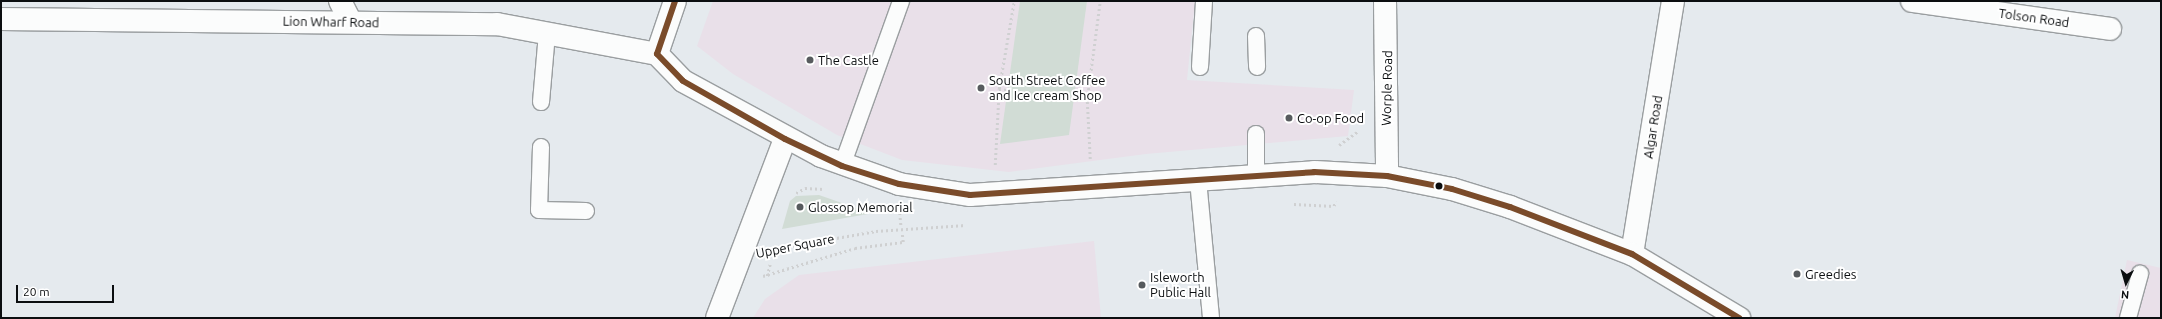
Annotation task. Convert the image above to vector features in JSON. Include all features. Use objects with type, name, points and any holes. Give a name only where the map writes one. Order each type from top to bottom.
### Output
[{"type":"street","points":[[340,1],[350,21]]},
{"type":"street","points":[[675,1],[657,54],[683,81],[785,139],[842,166],[919,189],[970,195],[1314,172],[1387,176],[1452,189],[1510,207],[1632,254],[1739,318]]},
{"type":"street","name":"Worple Road","points":[[1385,1],[1387,176]]},
{"type":"street","name":"Algar Road","points":[[1632,254],[1673,1]]},
{"type":"street","name":"Tolson Road","points":[[1912,1],[2110,29]]},
{"type":"street","name":"Lion Wharf Road","points":[[1,19],[350,21],[497,24],[657,54]]},
{"type":"street","name":"Upper Square","points":[[739,265],[785,139]]},
{"type":"street","points":[[717,318],[739,265]]},
{"type":"lane","points":[[842,166],[901,1]]},
{"type":"lane","points":[[1200,67],[1204,1]]},
{"type":"lane","points":[[541,102],[547,34]]},
{"type":"lane","points":[[1256,36],[1256,67]]},
{"type":"lane","points":[[1256,134],[1256,175]]},
{"type":"lane","points":[[541,147],[539,210],[586,211]]},
{"type":"lane","points":[[1198,180],[1211,318]]},
{"type":"lane","points":[[2128,318],[2140,274]]},
{"type":"path","points":[[994,194],[999,89],[1014,1]]},
{"type":"path","points":[[1092,187],[1086,100],[1100,1]]},
{"type":"path","points":[[999,89],[1086,100]]},
{"type":"path","points":[[1337,152],[1337,146],[1363,126]]},
{"type":"path","points":[[802,186],[806,188],[832,191]]},
{"type":"path","points":[[791,196],[806,188]]},
{"type":"path","points":[[1292,204],[1334,206],[1335,196]]},
{"type":"path","points":[[893,211],[900,213],[901,225]]},
{"type":"path","name":"Upper Square","points":[[739,265],[876,231],[901,229]]},
{"type":"path","points":[[739,265],[767,276],[800,263],[855,248],[903,242],[902,234]]},
{"type":"shaded area","points":[[713,1],[1195,1],[1187,80],[1354,90],[1348,136],[1146,154],[1009,172],[902,160],[837,135],[733,74],[697,46]]},
{"type":"shaded area","points":[[1020,1],[1087,1],[1069,135],[1000,144]]},
{"type":"shaded area","points":[[819,195],[862,210],[868,214],[782,229],[790,201],[796,196]]},
{"type":"shaded area","points":[[1094,241],[1101,318],[753,318],[765,299],[799,275]]},
{"type":"shaded area","points":[[2127,260],[2161,268],[2161,318],[2115,318]]},
{"type":"transit line","points":[[657,54],[675,1]]},
{"type":"transit line","points":[[657,54],[683,81],[785,139],[842,166],[899,184],[970,195],[1314,172],[1387,176],[1452,189],[1510,207],[1632,254],[1739,318]]},
{"type":"place","name":"The Castle","points":[[810,60]]},
{"type":"place","name":"South Street Coffee and Ice cream Shop","points":[[981,88]]},
{"type":"place","name":"Co-op Food","points":[[1289,118]]},
{"type":"place","name":"Glossop Memorial","points":[[800,207]]},
{"type":"place","name":"Greedies","points":[[1797,274]]},
{"type":"place","name":"Isleworth Public Hall","points":[[1142,285]]}]
